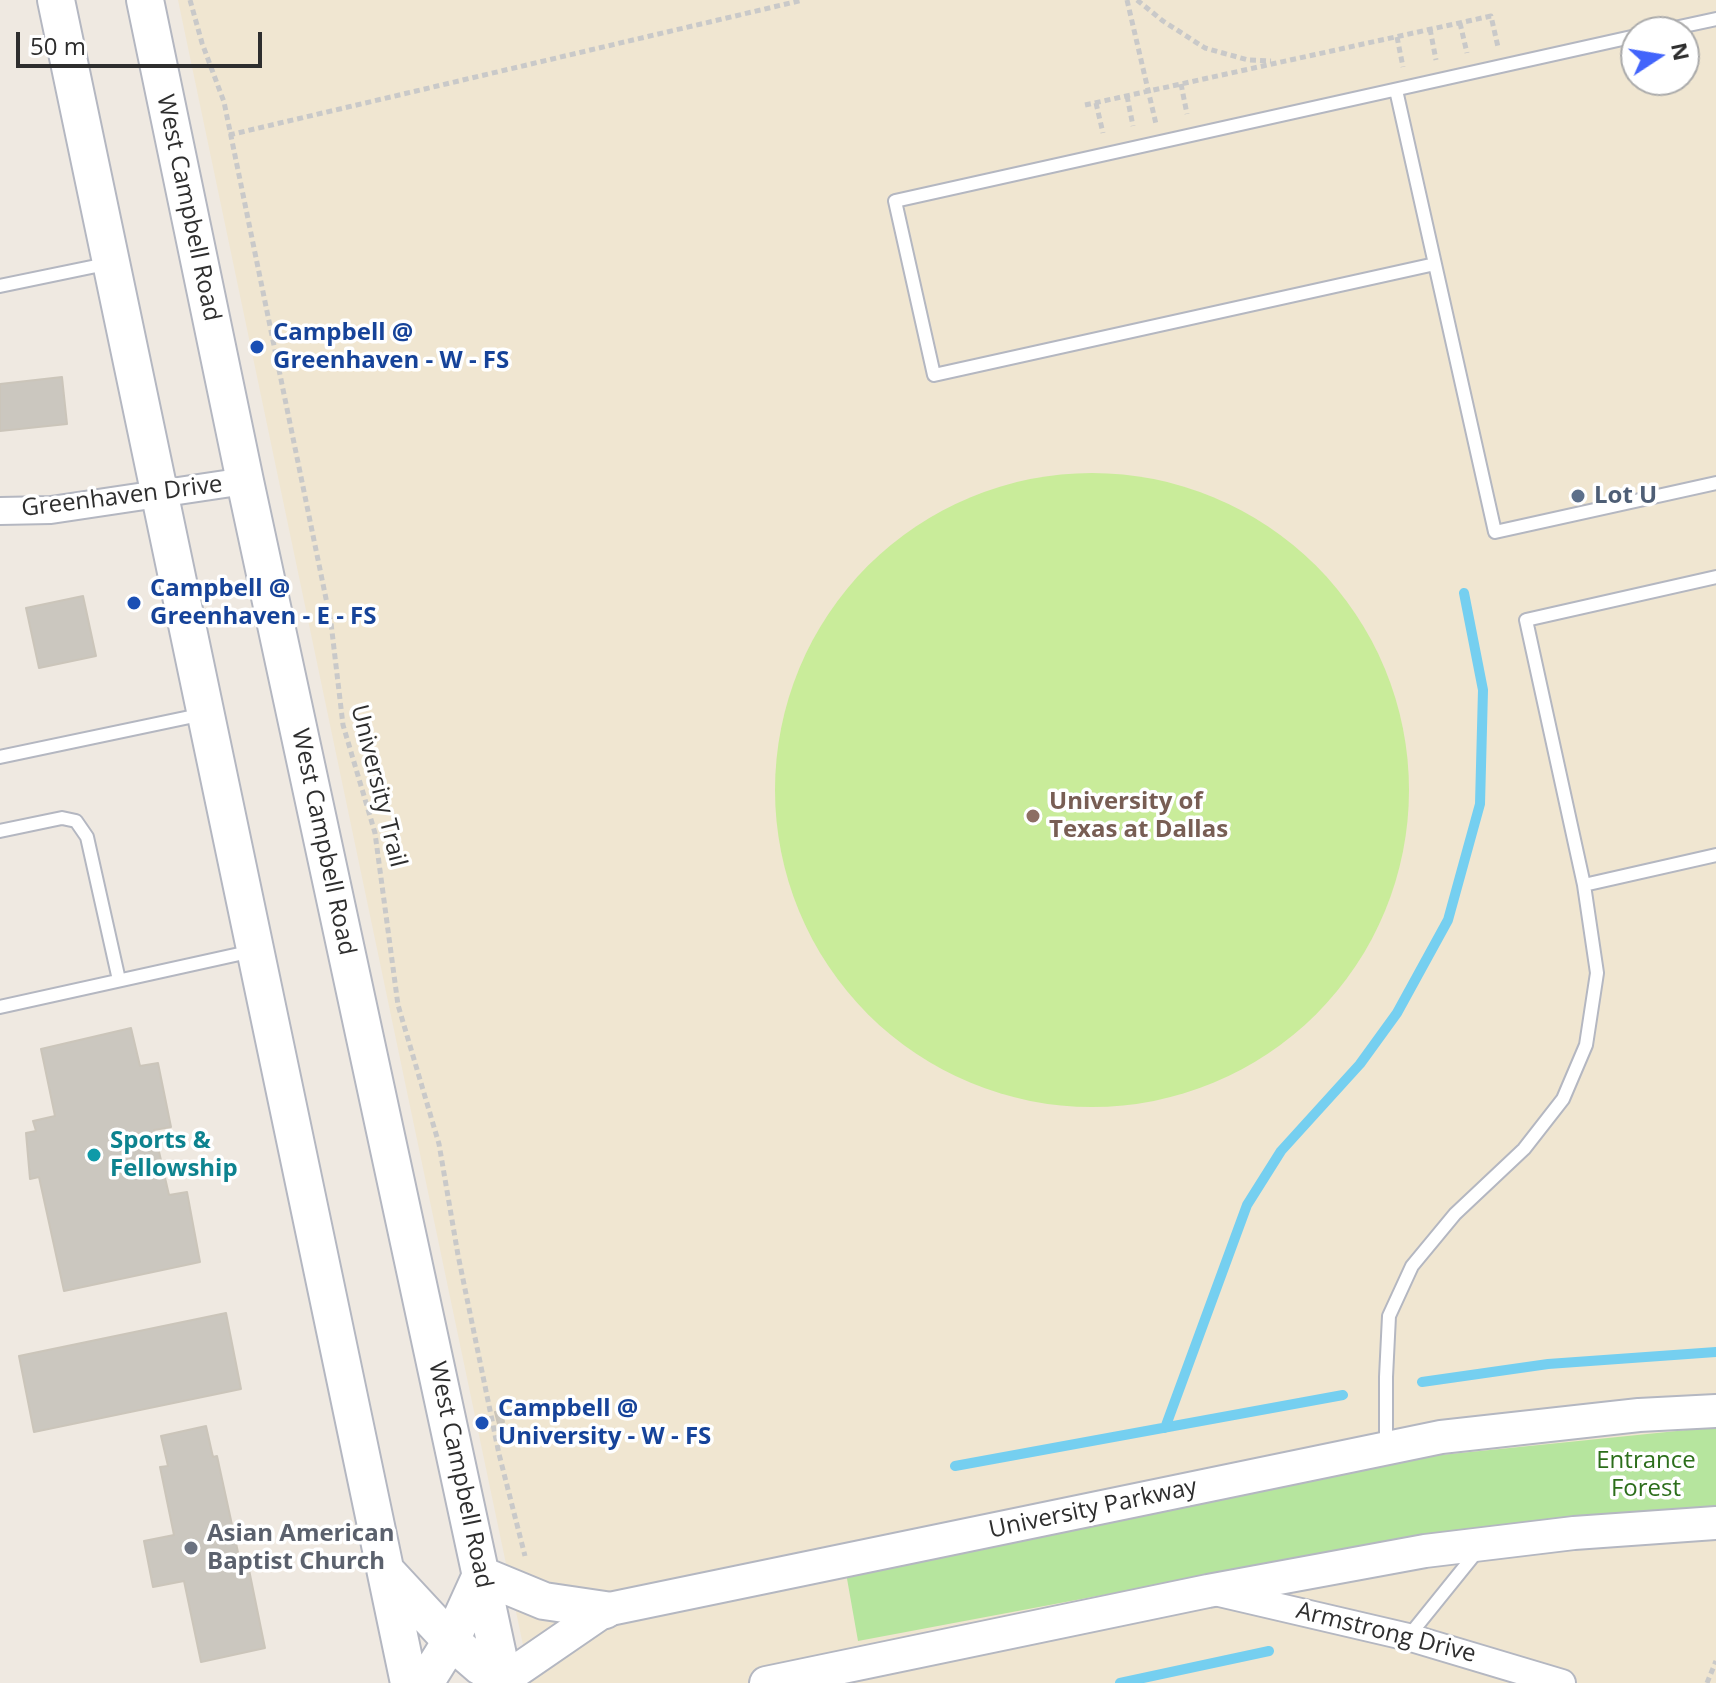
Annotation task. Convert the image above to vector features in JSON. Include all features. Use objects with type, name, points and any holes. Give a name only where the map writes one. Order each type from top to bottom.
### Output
[{"type":"main road","points":[[56,0],[409,1683]]},
{"type":"main road","name":"West Campbell Road","points":[[145,0],[245,481],[505,1682]]},
{"type":"main road","points":[[385,1570],[451,1641],[505,1682]]},
{"type":"main road","points":[[425,1683],[451,1641],[481,1575],[544,1601],[605,1610]]},
{"type":"street","name":"Greenhaven Drive","points":[[0,511],[51,510],[245,481]]},
{"type":"street","name":"University Parkway","points":[[505,1682],[605,1610],[1456,1435],[1639,1415],[1716,1411]]},
{"type":"street","points":[[766,1683],[1208,1591],[1425,1551],[1574,1533],[1716,1523]]},
{"type":"street","name":"Armstrong Drive","points":[[1208,1591],[1408,1637],[1562,1683]]},
{"type":"lane","points":[[1435,264],[934,375],[895,201],[1620,40]]},
{"type":"lane","points":[[1402,88],[1435,264],[1495,532],[1716,483]]},
{"type":"lane","points":[[0,286],[111,263]]},
{"type":"lane","points":[[1386,1448],[1389,1316],[1412,1266],[1455,1214],[1524,1149],[1563,1099],[1586,1045],[1597,973],[1584,885],[1526,620],[1716,577]]},
{"type":"lane","points":[[0,757],[206,713]]},
{"type":"lane","points":[[0,831],[62,818],[76,821],[87,837],[119,980]]},
{"type":"lane","points":[[1584,885],[1716,855]]},
{"type":"lane","points":[[0,1007],[257,950]]},
{"type":"lane","points":[[1408,1637],[1482,1545]]},
{"type":"path","name":"University Trail","points":[[190,0],[224,102],[331,623],[343,725],[375,833],[398,1005],[439,1144],[458,1255],[499,1454],[527,1570]]},
{"type":"path","points":[[229,135],[803,0]]},
{"type":"path","points":[[1127,0],[1160,142]]},
{"type":"path","points":[[1137,0],[1205,48],[1248,60],[1279,61]]},
{"type":"path","points":[[1085,105],[1491,16]]},
{"type":"path","points":[[1397,37],[1402,88]]},
{"type":"path","points":[[1181,84],[1192,135]]},
{"type":"path","points":[[1127,96],[1138,147]]},
{"type":"path","points":[[1096,103],[1107,154]]},
{"type":"path","points":[[1707,1683],[1716,1661]]},
{"type":"shaded area","name":"University of Texas at Dallas","points":[[178,0],[1716,0],[1716,1683],[531,1683]]},
{"type":"green space","points":[[1092,473],[1154,479],[1213,497],[1268,527],[1316,566],[1355,614],[1385,669],[1403,728],[1409,790],[1403,852],[1385,911],[1355,966],[1316,1014],[1268,1053],[1213,1083],[1154,1101],[1092,1107],[1030,1101],[971,1083],[916,1053],[868,1014],[829,966],[799,911],[781,852],[775,790],[781,728],[799,669],[829,614],[868,566],[916,527],[971,497],[1030,479]]},
{"type":"green space","name":"Entrance Forest","points":[[1716,1427],[1716,1509],[1438,1532],[858,1641],[846,1573],[1431,1456]]},
{"type":"building","points":[[62,377],[67,424],[0,431],[0,384]]},
{"type":"building","points":[[83,596],[96,656],[39,668],[26,608]]},
{"type":"building","name":"Sports & Fellowship","points":[[131,1028],[140,1066],[158,1063],[171,1127],[154,1130],[169,1195],[187,1192],[200,1262],[64,1291],[39,1177],[30,1179],[26,1133],[36,1131],[33,1121],[55,1116],[41,1049]]},
{"type":"building","points":[[226,1313],[241,1389],[34,1432],[19,1356]]},
{"type":"building","points":[[502,1411],[504,1422],[498,1424],[495,1412]]},
{"type":"building","name":"Asian American Baptist Church","points":[[206,1426],[213,1457],[217,1456],[239,1557],[246,1555],[265,1648],[201,1662],[184,1581],[153,1587],[144,1541],[174,1535],[160,1467],[168,1466],[161,1436]]},
{"type":"waterway","points":[[1165,1428],[1247,1205],[1281,1151],[1360,1064],[1397,1013],[1448,920],[1480,804],[1483,690],[1464,593]]},
{"type":"waterway","points":[[1422,1382],[1548,1364],[1716,1352]]},
{"type":"waterway","points":[[955,1466],[1343,1395]]},
{"type":"waterway","points":[[1120,1683],[1269,1651]]},
{"type":"place","name":"Campbell @ Greenhaven - W - FS","points":[[257,347]]},
{"type":"place","name":"Lot U","points":[[1578,496]]},
{"type":"place","name":"Campbell @ Greenhaven - E - FS","points":[[134,603]]},
{"type":"place","name":"University of Texas at Dallas","points":[[1033,816]]},
{"type":"place","name":"Sports & Fellowship","points":[[94,1155]]},
{"type":"place","name":"Campbell @ University - W - FS","points":[[482,1423]]},
{"type":"place","name":"Asian American Baptist Church","points":[[191,1548]]}]
